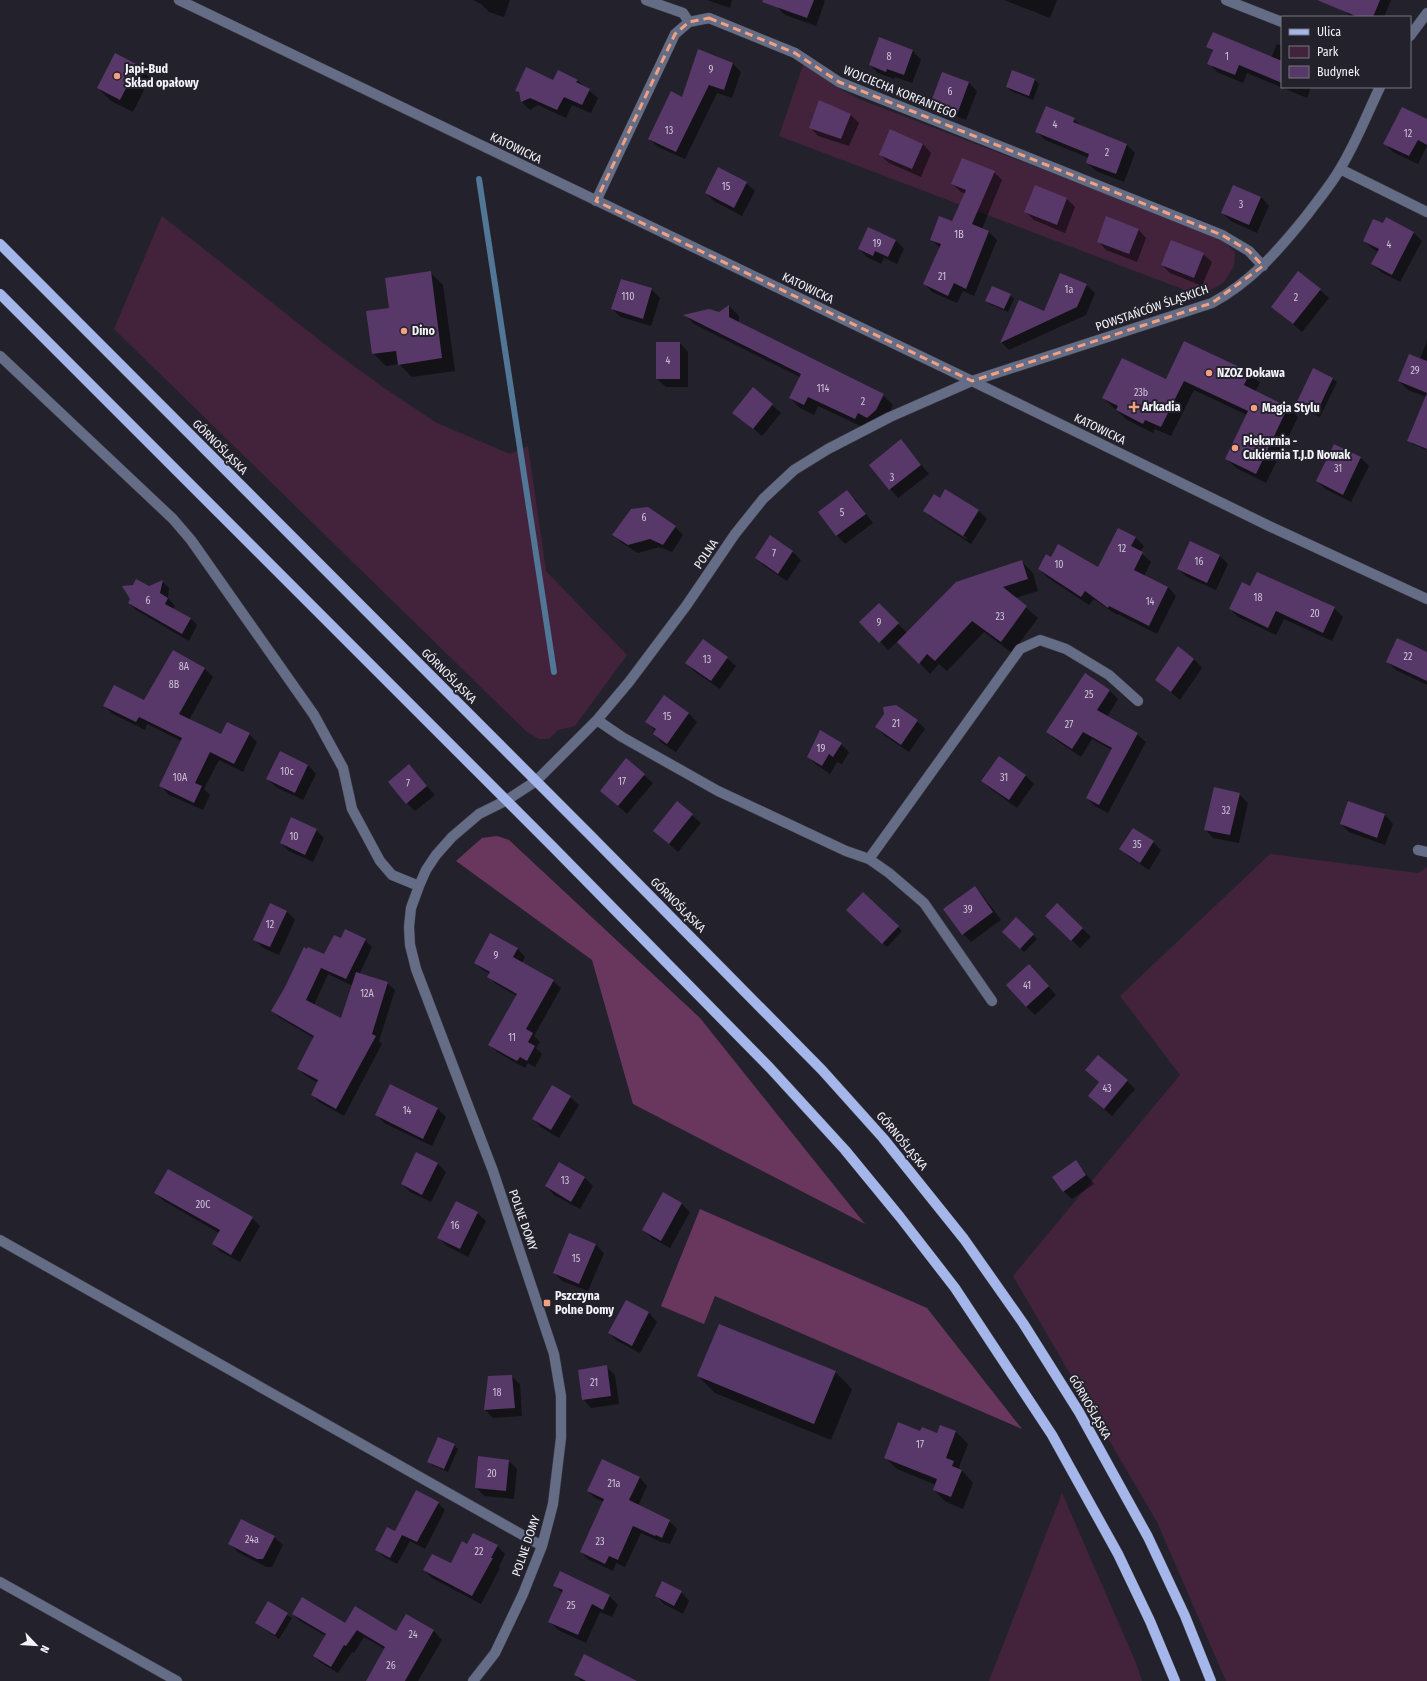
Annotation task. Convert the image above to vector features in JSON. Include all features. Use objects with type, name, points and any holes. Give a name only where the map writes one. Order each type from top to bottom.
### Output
[{"type":"main road","name":"GÓRNOŚLĄSKA","points":[[0,244],[822,1070],[883,1138],[964,1239],[1023,1323],[1082,1418],[1148,1537],[1185,1616],[1211,1681]]},
{"type":"main road","points":[[0,294],[506,800],[770,1068],[845,1150],[900,1217],[955,1288],[1052,1435],[1090,1501],[1150,1621],[1175,1681]]},
{"type":"street","name":"KATOWICKA","points":[[179,0],[1262,522],[1427,599]]},
{"type":"street","points":[[596,201],[675,34],[689,22],[683,13],[646,0]]},
{"type":"street","points":[[1226,0],[1281,22]]},
{"type":"street","points":[[1411,35],[1427,13]]},
{"type":"street","name":"WOJCIECHA KORFANTEGO","points":[[689,22],[709,18],[794,53],[839,82],[1222,235],[1249,251],[1263,266]]},
{"type":"street","name":"POWSTAŃCÓW ŚLĄSKICH","points":[[972,381],[1212,303],[1229,294],[1263,266],[1291,236],[1321,197],[1340,169],[1380,88]]},
{"type":"street","points":[[1340,169],[1427,212]]},
{"type":"street","points":[[0,356],[173,520],[191,540],[314,715],[343,768],[352,809],[380,861],[392,874],[419,886]]},
{"type":"street","name":"POLNA","points":[[506,800],[536,781],[598,720],[629,682],[686,606],[735,534],[763,499],[794,470],[828,448],[890,417],[972,381]]},
{"type":"street","points":[[869,859],[1020,649],[1040,640],[1066,650],[1109,675],[1138,701]]},
{"type":"street","points":[[598,720],[622,737],[718,791],[846,851],[869,859],[889,873],[924,903],[992,1001]]},
{"type":"street","name":"POLNE DOMY","points":[[473,1681],[495,1654],[523,1594],[542,1546],[553,1504],[560,1438],[561,1396],[554,1354],[493,1171],[416,969],[410,945],[409,927],[411,908],[419,886],[430,865],[452,837],[478,814],[506,800]]},
{"type":"street","points":[[0,1240],[542,1546]]},
{"type":"street","points":[[0,1582],[177,1681]]},
{"type":"highlighted area","points":[[709,18],[795,53],[839,82],[1222,235],[1249,251],[1263,266],[1212,303],[972,381],[596,201],[675,34],[689,22]]},
{"type":"green space","points":[[804,62],[833,85],[859,99],[1220,238],[1235,252],[1234,266],[1224,282],[1201,296],[779,136]]},
{"type":"green space","points":[[162,216],[332,350],[384,388],[437,423],[510,454],[528,446],[546,571],[627,655],[575,726],[558,730],[549,739],[539,739],[527,732],[114,329]]},
{"type":"green space","points":[[1270,854],[1418,873],[1427,867],[1427,1681],[1226,1681],[1157,1522],[1013,1276],[1180,1075],[1120,996]]},
{"type":"green space","points":[[1062,1493],[1136,1663],[1142,1681],[989,1681]]},
{"type":"shaded area","points":[[497,836],[509,840],[700,1018],[865,1224],[633,1104],[592,960],[456,861],[482,838]]},
{"type":"shaded area","points":[[700,1209],[927,1308],[1022,1429],[715,1296],[704,1324],[661,1306]]},
{"type":"building","points":[[763,0],[814,0],[807,18],[762,2]]},
{"type":"building","points":[[1317,0],[1380,0],[1373,16],[1356,16]]},
{"type":"building","points":[[1213,32],[1281,61],[1281,83],[1239,65],[1235,75],[1207,64],[1213,50],[1206,47]]},
{"type":"building","points":[[879,37],[913,50],[904,75],[887,69],[886,72],[869,65]]},
{"type":"building","points":[[698,49],[733,63],[724,90],[709,85],[676,152],[648,139],[671,91],[682,97]]},
{"type":"building","name":"Japi-Bud Skład opałowy","points":[[115,53],[138,65],[120,100],[97,88]]},
{"type":"building","points":[[526,67],[553,80],[558,70],[578,80],[576,82],[590,89],[582,105],[564,97],[557,110],[530,98],[521,102],[519,92],[515,91]]},
{"type":"building","points":[[1012,70],[1035,79],[1029,96],[1006,87]]},
{"type":"building","points":[[942,72],[969,82],[958,112],[931,102]]},
{"type":"building","points":[[819,100],[851,114],[841,139],[809,128]]},
{"type":"building","points":[[1046,106],[1075,118],[1073,122],[1127,144],[1116,174],[1086,163],[1089,154],[1035,132]]},
{"type":"building","points":[[1402,107],[1427,119],[1427,145],[1418,140],[1409,156],[1383,144]]},
{"type":"building","points":[[890,129],[923,144],[912,169],[879,155]]},
{"type":"building","points":[[962,158],[995,171],[972,224],[989,231],[966,289],[954,283],[948,296],[923,284],[941,244],[930,240],[939,216],[952,221],[966,190],[951,184]]},
{"type":"building","points":[[718,167],[747,182],[734,208],[705,193]]},
{"type":"building","points":[[1035,185],[1067,198],[1057,225],[1024,212]]},
{"type":"building","points":[[1233,185],[1261,197],[1249,225],[1221,213]]},
{"type":"building","points":[[1106,216],[1139,229],[1129,254],[1097,242]]},
{"type":"building","points":[[1386,217],[1414,232],[1392,275],[1371,264],[1379,249],[1363,241],[1373,219],[1383,223]]},
{"type":"building","points":[[868,227],[896,240],[888,257],[875,251],[873,256],[858,249]]},
{"type":"building","points":[[1171,240],[1204,253],[1194,278],[1161,265]]},
{"type":"building","name":"Dino","points":[[431,271],[442,358],[398,365],[396,351],[372,354],[366,311],[389,308],[385,278]]},
{"type":"building","points":[[1298,271],[1321,289],[1293,324],[1271,307]]},
{"type":"building","points":[[1060,273],[1087,284],[1077,307],[1000,343],[1019,300],[1044,311]]},
{"type":"building","points":[[621,279],[652,288],[643,319],[611,309]]},
{"type":"building","points":[[992,286],[1011,294],[1004,309],[985,301]]},
{"type":"building","points":[[729,305],[729,317],[884,394],[876,410],[867,418],[858,413],[855,419],[808,397],[804,405],[789,398],[801,374],[683,315],[709,309],[719,312]]},
{"type":"building","points":[[1184,341],[1250,372],[1244,385],[1288,407],[1256,474],[1225,459],[1248,411],[1184,381],[1161,427],[1145,420],[1143,424],[1116,410],[1118,406],[1102,398],[1122,358],[1166,379]]},
{"type":"building","points":[[656,342],[680,342],[680,379],[656,379]]},
{"type":"building","points":[[1409,354],[1427,361],[1427,393],[1398,381]]},
{"type":"building","points":[[1313,368],[1333,378],[1316,414],[1296,404]]},
{"type":"building","points":[[753,387],[773,404],[753,429],[732,413]]},
{"type":"building","points":[[1427,393],[1427,449],[1407,441]]},
{"type":"building","points":[[901,439],[921,465],[889,490],[869,465]]},
{"type":"building","points":[[1334,444],[1361,457],[1343,495],[1316,481]]},
{"type":"building","points":[[945,489],[979,510],[963,536],[923,511],[934,494],[940,498]]},
{"type":"building","points":[[847,490],[866,514],[836,536],[818,512]]},
{"type":"building","points":[[648,507],[676,526],[663,545],[650,539],[628,545],[612,535],[631,509]]},
{"type":"building","points":[[1118,528],[1136,537],[1131,546],[1143,552],[1134,570],[1168,587],[1149,626],[1109,606],[1108,608],[1085,591],[1081,597],[1038,569],[1046,554],[1051,557],[1058,544],[1098,567]]},
{"type":"building","points":[[770,535],[793,551],[778,574],[755,558]]},
{"type":"building","points":[[1190,541],[1220,555],[1207,583],[1177,569]]},
{"type":"building","points":[[1022,560],[1028,579],[1003,587],[1027,606],[1001,642],[972,621],[935,661],[927,654],[919,664],[897,642],[956,582]]},
{"type":"building","points":[[1257,572],[1335,607],[1323,633],[1276,611],[1268,628],[1229,609],[1242,582],[1250,586]]},
{"type":"building","points":[[136,579],[149,586],[163,580],[160,593],[168,598],[165,604],[191,618],[182,634],[128,603],[130,599],[122,586],[133,585]]},
{"type":"building","points":[[879,603],[899,623],[879,643],[859,622]]},
{"type":"building","points":[[1397,638],[1427,652],[1427,681],[1386,662]]},
{"type":"building","points":[[703,639],[728,657],[711,681],[685,663]]},
{"type":"building","points":[[1178,646],[1194,659],[1171,692],[1155,680]]},
{"type":"building","points":[[173,650],[205,668],[179,714],[221,734],[227,722],[250,733],[234,764],[210,752],[195,783],[202,786],[194,803],[159,786],[182,738],[139,717],[136,722],[103,706],[114,685],[144,700]]},
{"type":"building","points":[[1085,673],[1110,690],[1097,710],[1138,733],[1099,805],[1086,798],[1112,748],[1083,732],[1072,749],[1046,732]]},
{"type":"building","points":[[664,695],[689,713],[667,744],[653,734],[656,729],[645,722]]},
{"type":"building","points":[[896,705],[918,720],[901,745],[875,727],[884,714],[883,707]]},
{"type":"building","points":[[820,730],[842,743],[833,757],[829,754],[822,766],[807,757]]},
{"type":"building","points":[[280,751],[308,765],[295,793],[266,779]]},
{"type":"building","points":[[999,756],[1026,775],[1009,800],[981,781]]},
{"type":"building","points":[[626,758],[645,774],[618,806],[600,791]]},
{"type":"building","points":[[409,764],[427,786],[406,804],[388,782]]},
{"type":"building","points":[[1214,787],[1240,793],[1230,835],[1204,830]]},
{"type":"building","points":[[677,801],[693,814],[669,844],[653,831]]},
{"type":"building","points":[[1348,801],[1385,814],[1377,838],[1340,824]]},
{"type":"building","points":[[291,817],[317,829],[305,855],[280,843]]},
{"type":"building","points":[[1133,828],[1154,841],[1140,863],[1119,849]]},
{"type":"building","points":[[975,886],[993,912],[962,935],[943,909]]},
{"type":"building","points":[[863,892],[899,926],[882,944],[846,910]]},
{"type":"building","points":[[270,903],[287,911],[270,947],[253,940]]},
{"type":"building","points":[[1057,903],[1083,928],[1071,941],[1045,916]]},
{"type":"building","points":[[1016,917],[1034,934],[1020,949],[1002,932]]},
{"type":"building","points":[[345,929],[366,939],[346,979],[321,968],[306,1000],[341,1018],[356,972],[388,982],[372,1034],[376,1036],[336,1109],[311,1095],[318,1080],[297,1069],[314,1036],[271,1011],[285,987],[304,947],[307,949],[308,947],[324,954],[334,935],[341,938]]},
{"type":"building","points":[[490,933],[518,948],[513,957],[554,980],[526,1029],[533,1033],[528,1042],[535,1046],[527,1061],[520,1057],[517,1061],[488,1045],[517,994],[487,977],[490,972],[474,963]]},
{"type":"building","points":[[1029,964],[1049,986],[1026,1007],[1006,985]]},
{"type":"building","points":[[1098,1055],[1128,1080],[1104,1109],[1088,1096],[1099,1082],[1085,1070]]},
{"type":"building","points":[[390,1084],[438,1108],[423,1139],[375,1115]]},
{"type":"building","points":[[552,1085],[571,1096],[551,1130],[532,1119]]},
{"type":"building","points":[[416,1152],[438,1163],[422,1195],[401,1184]]},
{"type":"building","points":[[1076,1160],[1086,1175],[1063,1192],[1052,1177]]},
{"type":"building","points":[[559,1162],[585,1177],[571,1202],[545,1186]]},
{"type":"building","points":[[168,1169],[253,1217],[231,1255],[212,1244],[220,1230],[154,1193]]},
{"type":"building","points":[[663,1192],[682,1203],[661,1241],[642,1230]]},
{"type":"building","points":[[456,1201],[478,1212],[460,1249],[437,1238]]},
{"type":"building","points":[[569,1233],[596,1244],[579,1284],[553,1273]]},
{"type":"building","points":[[626,1300],[649,1312],[632,1346],[608,1333]]},
{"type":"building","points":[[719,1324],[836,1371],[814,1424],[697,1376]]},
{"type":"building","points":[[607,1365],[611,1396],[582,1400],[578,1370]]},
{"type":"building","points":[[512,1375],[515,1408],[484,1410],[488,1376]]},
{"type":"building","points":[[898,1422],[920,1431],[922,1427],[937,1433],[940,1425],[956,1431],[946,1458],[954,1461],[952,1466],[962,1470],[951,1497],[933,1490],[937,1479],[884,1458]]},
{"type":"building","points":[[438,1437],[455,1444],[444,1469],[427,1462]]},
{"type":"building","points":[[478,1456],[509,1460],[506,1491],[475,1488]]},
{"type":"building","points":[[602,1459],[640,1477],[629,1500],[670,1520],[662,1538],[633,1526],[618,1560],[609,1556],[605,1564],[580,1552],[604,1499],[587,1491]]},
{"type":"building","points":[[416,1490],[439,1502],[417,1542],[402,1535],[390,1558],[375,1550],[387,1527],[395,1531]]},
{"type":"building","points":[[241,1519],[275,1536],[263,1559],[257,1559],[228,1544]]},
{"type":"building","points":[[473,1533],[498,1545],[491,1558],[493,1558],[472,1596],[423,1570],[432,1554],[451,1563],[462,1541],[467,1544]]},
{"type":"building","points":[[560,1571],[610,1595],[603,1610],[592,1604],[578,1635],[548,1622],[563,1590],[553,1586]]},
{"type":"building","points":[[662,1581],[682,1591],[674,1606],[655,1596]]},
{"type":"building","points":[[302,1597],[357,1630],[346,1646],[344,1645],[331,1667],[313,1656],[326,1634],[292,1614]]},
{"type":"building","points":[[268,1601],[288,1613],[275,1635],[255,1623]]},
{"type":"building","points":[[355,1606],[396,1631],[406,1614],[434,1630],[405,1681],[366,1681],[385,1647],[345,1623]]},
{"type":"building","points":[[584,1654],[637,1681],[586,1681],[574,1675]]},
{"type":"waterway","points":[[479,179],[554,672]]},
{"type":"place","name":"Japi-Bud Skład opałowy","points":[[117,76]]},
{"type":"place","name":"Dino","points":[[404,331]]},
{"type":"place","name":"NZOZ Dokawa","points":[[1209,373]]},
{"type":"place","name":"Arkadia","points":[[1134,407]]},
{"type":"place","name":"Magia Stylu","points":[[1254,408]]},
{"type":"place","name":"Piekarnia - Cukiernia T.J.D Nowak","points":[[1235,448]]},
{"type":"place","name":"Pszczyna Polne Domy","points":[[547,1303]]}]
